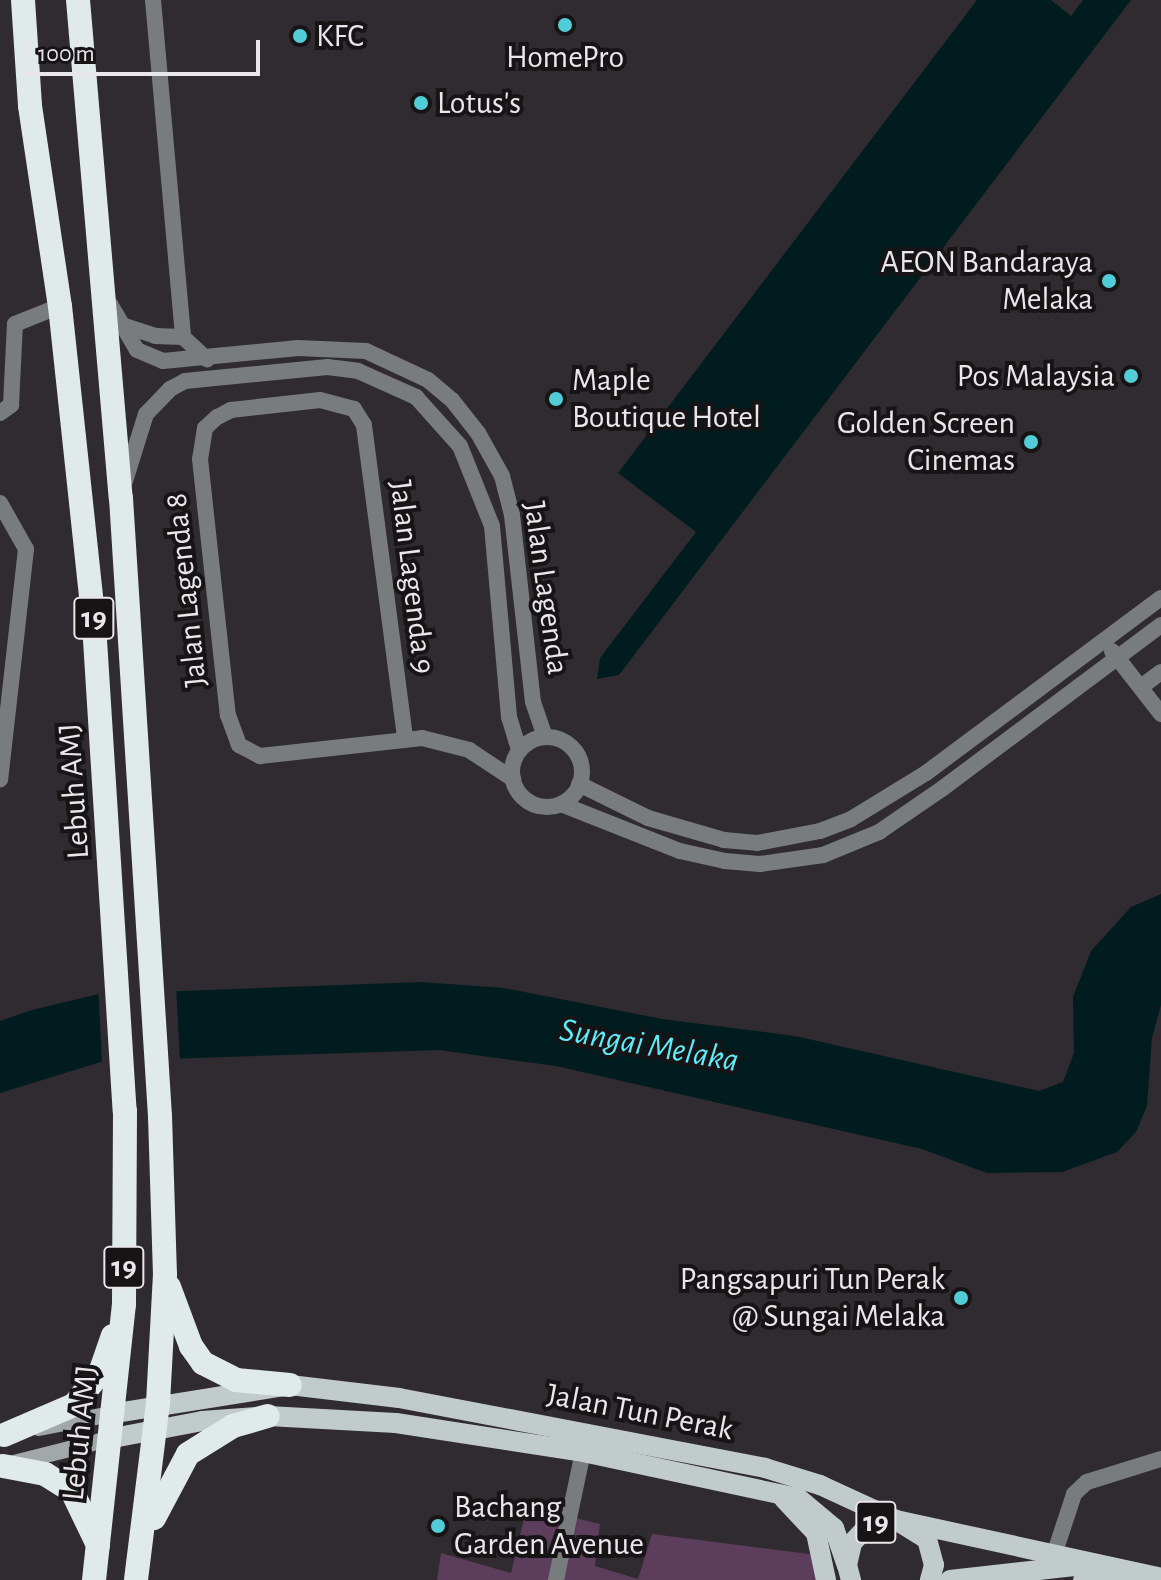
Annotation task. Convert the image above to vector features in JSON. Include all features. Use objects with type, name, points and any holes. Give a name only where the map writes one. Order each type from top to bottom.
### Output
[{"type":"highway","name":"Lebuh AMJ","points":[[23,0],[30,106],[60,306],[94,624],[126,1120],[124,1304],[116,1413],[94,1580]]},
{"type":"highway","name":"Lebuh AMJ","points":[[78,0],[121,498],[160,1116],[165,1274],[158,1403],[144,1544],[136,1580]]},
{"type":"highway","points":[[165,1274],[186,1335],[203,1363],[236,1380],[290,1385]]},
{"type":"highway","points":[[2,1435],[58,1415],[89,1391],[124,1304]]},
{"type":"highway","points":[[144,1544],[173,1477],[188,1454],[233,1426],[268,1416]]},
{"type":"highway","points":[[2,1466],[45,1474],[72,1491],[100,1551]]},
{"type":"main road","name":"Jalan Tun Perak","points":[[116,1413],[158,1403],[290,1385],[488,1413],[765,1468],[808,1480],[896,1520],[1160,1578]]},
{"type":"main road","name":"Jalan Tun Perak","points":[[113,1438],[155,1428],[268,1416],[396,1423],[583,1452],[759,1486],[815,1508],[834,1528],[849,1575]]},
{"type":"main road","points":[[759,1486],[787,1501],[816,1533],[826,1580]]},
{"type":"main road","name":"19","points":[[849,1575],[860,1532],[896,1520],[927,1539],[934,1565],[930,1580]]},
{"type":"main road","name":"Jalan Tun Perak","points":[[950,1580],[1098,1565]]},
{"type":"main road","points":[[1083,1580],[1160,1578]]},
{"type":"street","points":[[153,0],[183,337]]},
{"type":"street","name":"Jalan Lagenda","points":[[101,272],[118,324],[147,356],[163,361],[298,348],[366,351],[428,380],[452,400],[478,433],[502,476],[512,515],[533,702],[545,737]]},
{"type":"street","points":[[3,412],[15,324],[60,306]]},
{"type":"street","points":[[118,324],[155,336],[183,337],[207,359]]},
{"type":"street","name":"Jalan Lagenda","points":[[121,498],[135,436],[146,414],[185,381],[327,367],[358,371],[416,397],[460,446],[488,514],[509,717],[519,750]]},
{"type":"street","name":"Jalan Lagenda 8","points":[[364,425],[354,409],[320,400],[231,410],[205,428],[200,459],[228,715],[239,745],[260,756],[405,737]]},
{"type":"street","name":"Jalan Lagenda 9","points":[[364,425],[405,737]]},
{"type":"street","points":[[0,503],[26,549],[7,663],[0,780]]},
{"type":"street","points":[[579,784],[648,818],[724,840],[757,843],[806,835],[851,819],[926,773],[1161,598]]},
{"type":"street","points":[[405,737],[469,750],[513,779],[520,794],[534,804],[561,804],[680,851],[725,861],[760,864],[823,855],[879,832],[918,806],[1161,625]]},
{"type":"street","points":[[1103,641],[1161,714]]},
{"type":"street","points":[[1141,687],[1161,672]]},
{"type":"street","points":[[513,779],[519,750],[545,737],[563,741],[577,754],[579,784],[561,804]]},
{"type":"street","points":[[2,1435],[116,1413]]},
{"type":"street","points":[[2,1466],[113,1438]]},
{"type":"street","points":[[556,1580],[583,1452]]},
{"type":"street","points":[[1054,1555],[1074,1494],[1087,1482],[1161,1459]]},
{"type":"shaded area","points":[[527,1506],[600,1524],[595,1566],[638,1579],[652,1534],[825,1556],[824,1580],[437,1580],[441,1553],[511,1573]]},
{"type":"water","points":[[977,0],[1051,0],[1071,16],[1083,0],[1131,0],[619,675],[597,679],[600,658],[696,532],[618,473]]},
{"type":"water","name":"Sungai Melaka","points":[[1161,894],[1161,1005],[1152,1038],[1147,1106],[1136,1132],[1117,1152],[1062,1172],[987,1173],[922,1149],[556,1066],[439,1050],[104,1061],[0,1093],[0,1021],[32,1010],[99,994],[421,982],[504,988],[662,1019],[795,1036],[1039,1091],[1063,1082],[1074,1053],[1073,997],[1091,951],[1131,907]]},
{"type":"pier","points":[[176,984],[180,1063],[102,1067],[98,988]]},
{"type":"place","name":"HomePro","points":[[565,25]]},
{"type":"place","name":"KFC","points":[[300,36]]},
{"type":"place","name":"Lotus's","points":[[421,103]]},
{"type":"place","name":"AEON Bandaraya Melaka","points":[[1109,281]]},
{"type":"place","name":"Pos Malaysia","points":[[1131,376]]},
{"type":"place","name":"Maple Boutique Hotel","points":[[556,399]]},
{"type":"place","name":"Golden Screen Cinemas","points":[[1031,442]]},
{"type":"place","name":"Pangsapuri Tun Perak @ Sungai Melaka","points":[[961,1298]]},
{"type":"place","name":"Bachang Garden Avenue","points":[[438,1526]]}]
